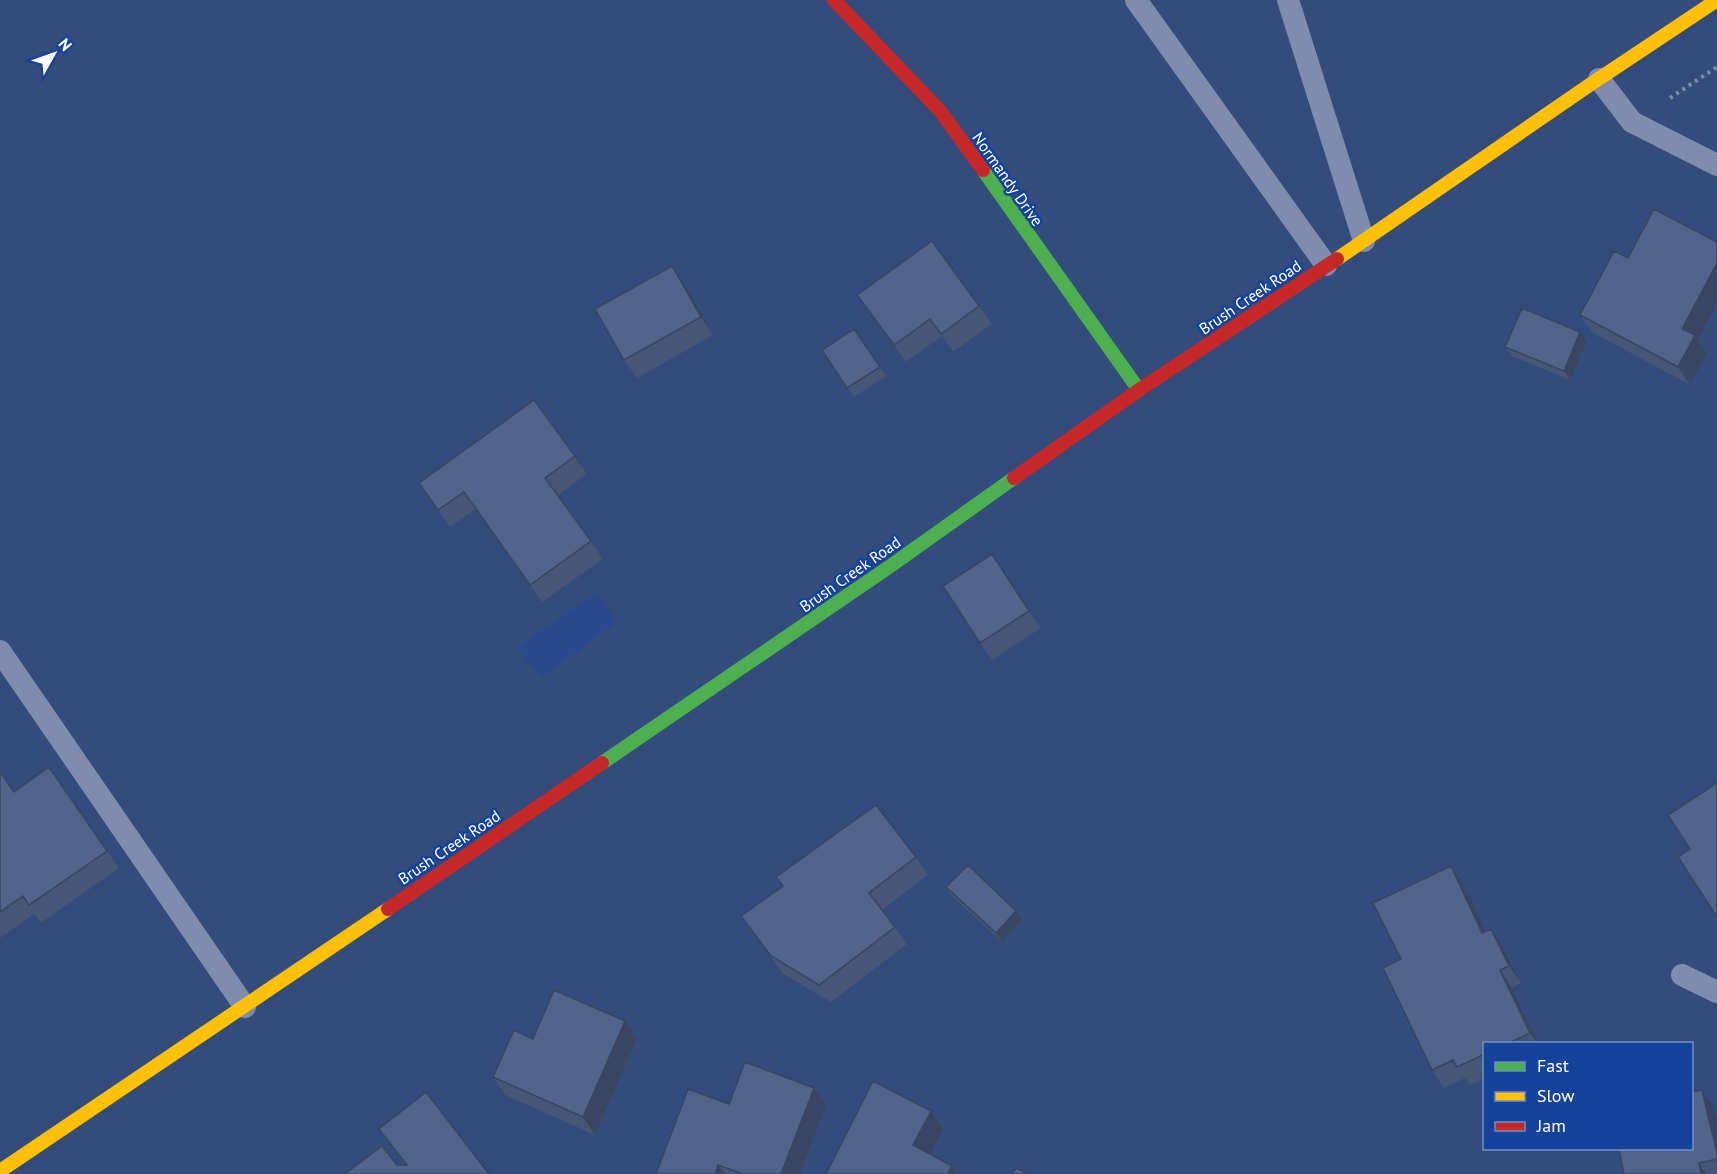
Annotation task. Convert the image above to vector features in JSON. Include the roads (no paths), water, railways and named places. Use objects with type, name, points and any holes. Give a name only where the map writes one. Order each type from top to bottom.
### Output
[{"type":"street","name":"Normandy Drive","points":[[834,0],[941,112],[1139,390]]},
{"type":"street","name":"Brush Creek Road","points":[[0,1171],[245,1007],[889,567],[1139,390],[1364,241],[1717,0]]},
{"type":"lane","points":[[1136,0],[1326,265]]},
{"type":"lane","points":[[1288,0],[1364,241]]},
{"type":"lane","points":[[1599,79],[1632,122],[1717,165]]},
{"type":"lane","points":[[0,651],[245,1007]]},
{"type":"lane","points":[[1682,975],[1717,992]]},
{"type":"water","points":[[597,593],[616,623],[541,678],[517,647]]}]
